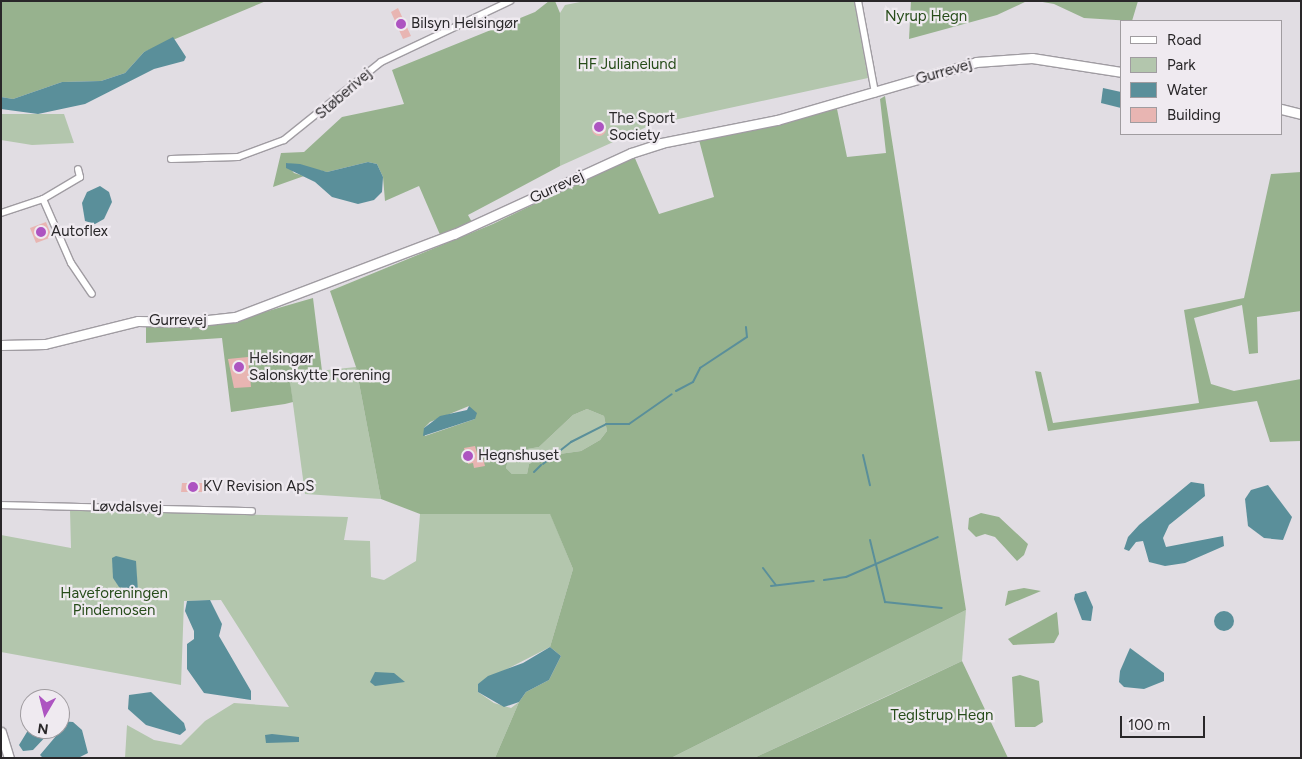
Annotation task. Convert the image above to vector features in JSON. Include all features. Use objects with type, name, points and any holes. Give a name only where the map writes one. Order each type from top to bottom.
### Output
[{"type":"street","name":"Støberivej","points":[[171,158],[238,156],[284,140],[318,116],[362,74],[384,60],[510,1]]},
{"type":"street","points":[[858,1],[875,94]]},
{"type":"street","name":"Gurrevej","points":[[1,345],[45,344],[138,320],[190,322],[236,317],[454,234],[630,153],[875,94],[953,68],[1002,59],[1032,58],[1120,72]]},
{"type":"street","points":[[1282,110],[1301,114]]},
{"type":"street","points":[[1,213],[43,199],[80,177],[78,169]]},
{"type":"street","points":[[43,199],[71,263],[92,294]]},
{"type":"street","name":"Løvdalsvej","points":[[1,505],[252,511]]},
{"type":"street","points":[[1,732],[9,758]]},
{"type":"green space","points":[[1,1],[266,1],[144,52],[125,73],[101,81],[62,82],[13,99],[1,97]]},
{"type":"green space","points":[[549,1],[555,1],[560,13],[560,166],[468,215],[473,224],[441,237],[419,186],[385,201],[383,177],[377,164],[368,162],[327,172],[286,163],[294,173],[304,176],[273,187],[281,153],[304,152],[342,117],[404,104],[392,70],[535,12]]},
{"type":"green space","name":"HF Julianelund","points":[[585,1],[854,1],[868,78],[651,125],[560,166],[560,13],[565,5]]},
{"type":"green space","name":"Nyrup Hegn","points":[[911,1],[1027,1],[997,15],[909,39]]},
{"type":"green space","points":[[1037,1],[1138,1],[1132,20],[1084,18],[1054,4]]},
{"type":"green space","points":[[885,96],[966,610],[671,758],[495,758],[519,702],[526,692],[549,680],[561,656],[550,647],[573,569],[550,514],[420,514],[381,499],[356,367],[330,291],[493,224],[634,156],[659,214],[714,197],[699,140],[837,109],[847,157],[886,153],[880,99]],"holes":[[[469,406],[475,419],[425,436],[424,428],[430,422]],[[587,409],[604,416],[607,431],[600,440],[581,451],[545,456],[529,464],[527,474],[512,474],[506,468],[510,452],[539,447],[573,415]]]},
{"type":"green space","points":[[1,114],[64,114],[74,143],[32,145],[1,140]]},
{"type":"green space","points":[[1301,172],[1301,311],[1257,317],[1258,353],[1249,354],[1242,305],[1194,318],[1211,384],[1234,391],[1301,379],[1301,441],[1270,442],[1257,401],[1048,431],[1035,371],[1041,372],[1053,423],[1199,403],[1184,310],[1244,298],[1271,174]]},
{"type":"green space","points":[[313,298],[322,371],[289,374],[293,402],[231,412],[222,338],[146,343],[146,327],[223,324]]},
{"type":"green space","points":[[356,367],[381,499],[305,494],[289,374]]},
{"type":"green space","points":[[587,409],[604,416],[607,431],[600,440],[581,451],[545,456],[529,464],[527,474],[512,474],[506,468],[510,452],[539,447],[573,415]]},
{"type":"green space","name":"Haveforeningen Pindemosen","points":[[70,510],[348,517],[344,540],[370,541],[371,577],[384,580],[416,561],[420,514],[550,513],[573,569],[550,647],[478,684],[478,692],[494,703],[511,708],[519,702],[495,758],[125,758],[127,725],[154,740],[181,745],[205,721],[234,703],[289,707],[221,600],[184,601],[181,685],[1,652],[1,535],[71,548]]},
{"type":"green space","points":[[981,513],[999,517],[1028,544],[1024,555],[1017,561],[995,537],[985,534],[976,537],[968,529],[969,518]]},
{"type":"green space","points":[[1024,588],[1041,591],[1005,606],[1008,591]]},
{"type":"green space","points":[[966,610],[962,661],[754,758],[671,758]]},
{"type":"green space","points":[[1057,612],[1059,634],[1054,643],[1013,645],[1008,639]]},
{"type":"green space","name":"Teglstrup Hegn","points":[[962,661],[1008,758],[754,758],[890,695]]},
{"type":"green space","points":[[1020,675],[1039,681],[1043,722],[1035,727],[1015,727],[1012,677]]},
{"type":"water","points":[[173,37],[186,57],[184,61],[154,69],[85,104],[38,114],[1,109],[1,97],[13,99],[62,82],[101,81],[125,73],[144,52]]},
{"type":"water","points":[[1103,88],[1120,92],[1120,108],[1101,103]]},
{"type":"water","points":[[368,162],[377,164],[383,177],[382,192],[374,200],[358,204],[332,197],[315,182],[286,168],[286,163],[300,164],[327,172]]},
{"type":"water","points":[[100,186],[109,192],[112,202],[104,219],[95,224],[85,221],[82,203],[87,192]]},
{"type":"water","points":[[469,406],[477,413],[475,419],[423,436],[424,428],[440,416],[467,410]]},
{"type":"water","points":[[1191,482],[1204,484],[1205,496],[1169,525],[1163,538],[1166,547],[1223,536],[1224,546],[1185,563],[1165,566],[1149,562],[1143,541],[1136,542],[1129,551],[1124,549],[1128,537],[1139,525]]},
{"type":"water","points":[[1268,485],[1292,517],[1283,540],[1264,538],[1248,526],[1245,499],[1251,490]]},
{"type":"water","points":[[116,556],[136,561],[138,592],[119,587],[113,578],[112,558]]},
{"type":"water","points":[[1086,591],[1093,607],[1091,621],[1082,620],[1074,599],[1075,594]]},
{"type":"water","points":[[210,600],[222,624],[219,636],[251,691],[251,700],[204,693],[187,669],[187,644],[194,639],[194,631],[185,611],[187,601]]},
{"type":"water","points":[[1224,611],[1231,614],[1234,621],[1231,628],[1224,631],[1217,628],[1214,621],[1217,614]]},
{"type":"water","points":[[550,647],[561,656],[549,680],[526,692],[519,702],[504,707],[478,692],[478,684],[488,676],[523,663]]},
{"type":"water","points":[[1130,648],[1164,673],[1164,681],[1144,689],[1124,687],[1119,682],[1120,671]]},
{"type":"water","points":[[375,672],[394,673],[405,682],[375,686],[370,682]]},
{"type":"water","points":[[151,692],[184,723],[186,730],[180,735],[146,725],[128,709],[129,695]]},
{"type":"water","points":[[70,722],[73,722],[82,730],[88,753],[78,758],[43,758],[40,755],[53,739],[70,739]]},
{"type":"water","points":[[265,735],[299,737],[299,742],[266,743]]},
{"type":"water","points":[[23,739],[43,739],[33,750],[23,751],[19,745]]},
{"type":"building","name":"Bilsyn Helsingør","points":[[398,8],[411,36],[403,39],[391,12]]},
{"type":"building","name":"The Sport Society","points":[[599,122],[604,124],[606,129],[604,134],[599,136],[594,134],[592,129],[594,124]]},
{"type":"building","name":"Autoflex","points":[[46,222],[52,237],[36,243],[30,228]]},
{"type":"building","name":"Helsingør Salonskytte Forening","points":[[248,357],[251,387],[234,388],[228,359]]},
{"type":"building","name":"Hegnshuset","points":[[475,446],[479,460],[483,458],[485,466],[474,468],[473,463],[468,464],[464,448]]},
{"type":"building","name":"KV Revision ApS","points":[[182,483],[204,483],[204,492],[181,492]]},
{"type":"waterway","points":[[676,391],[693,382],[700,368],[747,337],[746,327]]},
{"type":"waterway","points":[[543,464],[571,442],[606,424],[629,424],[672,394]]},
{"type":"waterway","points":[[863,455],[870,485]]},
{"type":"waterway","points":[[534,472],[541,465]]},
{"type":"waterway","points":[[824,580],[846,577],[938,537]]},
{"type":"waterway","points":[[870,540],[885,602],[942,608]]},
{"type":"waterway","points":[[763,568],[776,585]]},
{"type":"waterway","points":[[771,586],[814,581]]},
{"type":"place","name":"Bilsyn Helsingør","points":[[401,24]]},
{"type":"place","name":"The Sport Society","points":[[599,127]]},
{"type":"place","name":"Autoflex","points":[[41,232]]},
{"type":"place","name":"Helsingør Salonskytte Forening","points":[[239,367]]},
{"type":"place","name":"Hegnshuset","points":[[468,456]]},
{"type":"place","name":"KV Revision ApS","points":[[193,487]]}]
